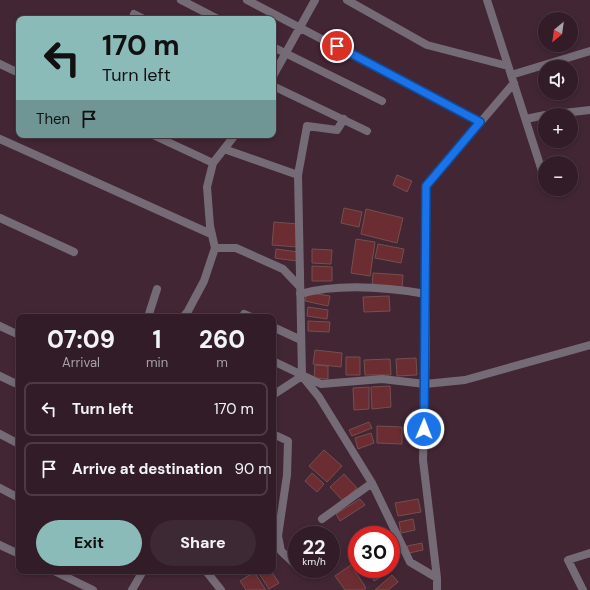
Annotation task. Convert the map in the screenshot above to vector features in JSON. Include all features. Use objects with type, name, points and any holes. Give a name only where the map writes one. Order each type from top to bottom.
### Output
[{"type":"street","points":[[181,0],[212,16]]},
{"type":"street","points":[[247,0],[480,122]]},
{"type":"street","points":[[276,70],[314,0]]},
{"type":"street","points":[[346,0],[427,45],[508,66]]},
{"type":"street","points":[[487,0],[538,158]]},
{"type":"street","points":[[134,14],[138,16]]},
{"type":"street","points":[[276,49],[382,101]]},
{"type":"street","points":[[511,75],[590,51]]},
{"type":"street","points":[[0,64],[16,72]]},
{"type":"street","points":[[437,590],[437,578],[423,460],[426,186],[514,84]]},
{"type":"street","points":[[276,87],[367,131]]},
{"type":"street","points":[[578,111],[590,110]]},
{"type":"street","points":[[526,119],[538,117]]},
{"type":"street","points":[[344,119],[337,130],[307,126],[298,175],[302,376],[319,397],[372,483],[410,562],[437,578]]},
{"type":"street","points":[[159,138],[213,163]]},
{"type":"street","points":[[186,314],[204,281],[215,248],[211,234],[207,187],[213,163],[233,138]]},
{"type":"street","points":[[0,140],[211,234]]},
{"type":"street","points":[[224,149],[298,175]]},
{"type":"street","points":[[0,218],[74,252]]},
{"type":"street","points":[[215,248],[236,248],[283,269],[300,291]]},
{"type":"street","points":[[300,291],[320,289],[392,288],[426,294]]},
{"type":"street","points":[[149,314],[157,289]]},
{"type":"street","points":[[0,326],[16,334]]},
{"type":"street","points":[[276,328],[301,340]]},
{"type":"street","points":[[276,363],[321,384],[382,379],[425,384],[465,380],[590,345]]},
{"type":"street","points":[[0,376],[16,384]]},
{"type":"street","points":[[276,393],[302,376]]},
{"type":"street","points":[[0,434],[16,442]]},
{"type":"street","points":[[276,435],[288,441],[287,475],[278,536],[281,552],[288,558]]},
{"type":"street","points":[[322,520],[372,483]]},
{"type":"street","points":[[0,488],[16,496]]},
{"type":"street","points":[[0,545],[16,553]]},
{"type":"street","points":[[583,590],[568,560],[590,553]]},
{"type":"street","points":[[60,574],[93,590]]},
{"type":"street","points":[[132,590],[141,574]]},
{"type":"street","points":[[208,574],[221,590]]},
{"type":"building","points":[[397,175],[412,181],[407,192],[393,185]]},
{"type":"building","points":[[344,208],[362,212],[359,227],[341,223]]},
{"type":"building","points":[[366,209],[403,218],[397,243],[361,234]]},
{"type":"building","points":[[274,222],[298,224],[297,247],[272,245]]},
{"type":"building","points":[[356,239],[375,242],[370,276],[351,273]]},
{"type":"building","points":[[378,244],[404,249],[401,263],[375,258]]},
{"type":"building","points":[[276,249],[298,252],[297,261],[275,258]]},
{"type":"building","points":[[312,249],[332,250],[331,264],[312,263]]},
{"type":"building","points":[[312,266],[332,267],[332,281],[312,281]]},
{"type":"building","points":[[373,273],[403,275],[402,288],[372,286]]},
{"type":"building","points":[[307,292],[330,296],[328,306],[305,301]]},
{"type":"building","points":[[389,296],[390,311],[364,312],[363,297]]},
{"type":"building","points":[[308,307],[328,310],[327,319],[307,316]]},
{"type":"building","points":[[308,321],[330,322],[329,332],[308,331]]},
{"type":"building","points":[[315,350],[342,353],[341,367],[313,364]]},
{"type":"building","points":[[346,357],[360,357],[360,375],[346,375]]},
{"type":"building","points":[[416,358],[417,375],[397,376],[396,359]]},
{"type":"building","points":[[390,359],[391,375],[365,375],[364,360]]},
{"type":"building","points":[[315,365],[328,366],[328,379],[314,378]]},
{"type":"building","points":[[390,386],[391,407],[372,409],[371,387]]},
{"type":"building","points":[[369,387],[369,409],[354,410],[353,388]]},
{"type":"building","points":[[369,422],[372,428],[352,436],[349,430]]},
{"type":"building","points":[[377,426],[402,427],[402,444],[377,443]]},
{"type":"building","points":[[371,433],[374,443],[358,449],[355,438]]},
{"type":"building","points":[[324,450],[342,466],[327,482],[309,466]]},
{"type":"building","points":[[312,473],[324,484],[317,492],[305,481]]},
{"type":"building","points":[[344,474],[357,488],[343,501],[330,487]]},
{"type":"building","points":[[360,499],[365,505],[340,521],[336,514]]},
{"type":"building","points":[[418,499],[421,512],[398,516],[395,503]]},
{"type":"building","points":[[413,519],[415,530],[401,533],[399,522]]},
{"type":"building","points":[[422,543],[423,550],[409,553],[407,546]]},
{"type":"building","points":[[348,567],[348,578],[359,578],[366,588],[363,590],[345,590],[336,578],[340,578],[340,573]]},
{"type":"building","points":[[251,574],[255,574],[266,590],[246,590],[240,581]]},
{"type":"building","points":[[259,574],[273,574],[279,583],[269,589]]},
{"type":"building","points":[[372,578],[379,578],[374,581]]},
{"type":"building","points":[[389,578],[395,578],[398,582],[388,590],[375,590]]},
{"type":"route","points":[[337,46],[480,122],[426,186],[426,347],[424,429]]}]
